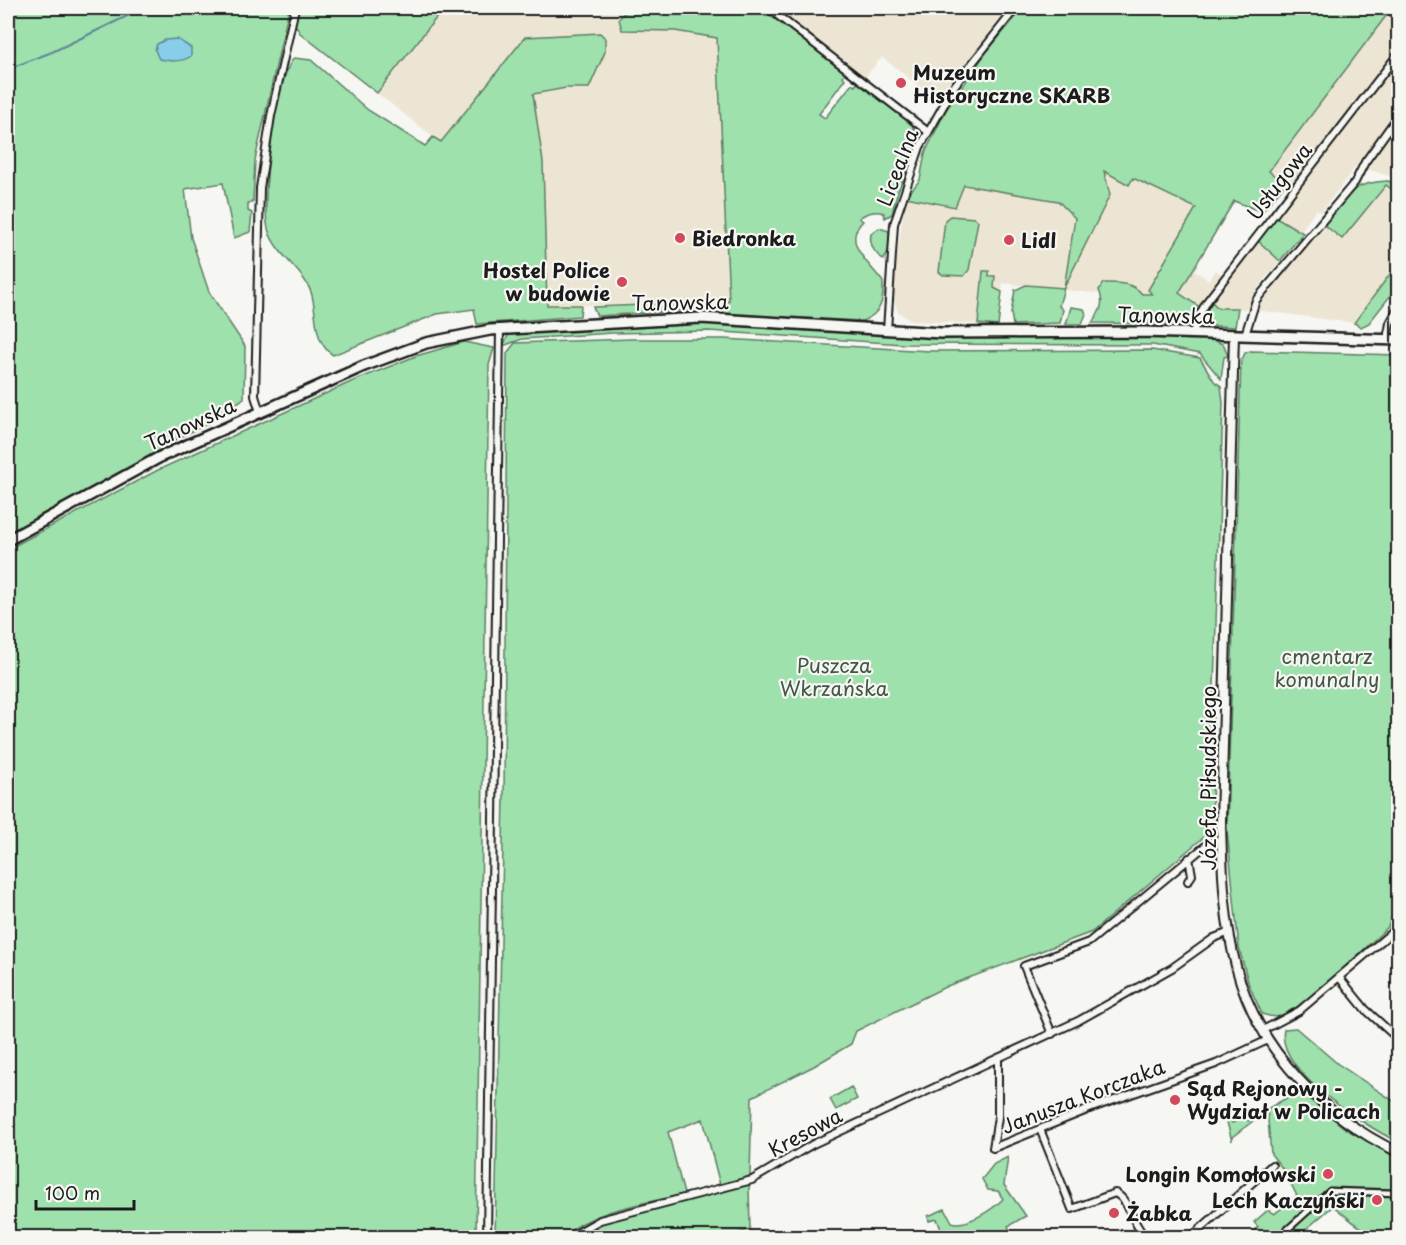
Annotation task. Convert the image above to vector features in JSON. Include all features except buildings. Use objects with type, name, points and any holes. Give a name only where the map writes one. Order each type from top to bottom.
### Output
[{"type":"main road","name":"Tanowska","points":[[8,540],[160,457],[399,352],[450,337],[500,329],[701,318],[887,330],[980,333],[1193,333],[1398,340]]},
{"type":"street","points":[[260,412],[255,399],[259,197],[271,116],[295,8]]},
{"type":"street","points":[[768,8],[927,131]]},
{"type":"street","name":"Licealna","points":[[887,330],[894,224],[927,131],[955,85],[1016,8]]},
{"type":"street","name":"Usługowa","points":[[1193,333],[1198,317],[1214,292],[1398,54]]},
{"type":"street","points":[[1245,335],[1256,300],[1355,182],[1365,162],[1398,116]]},
{"type":"street","points":[[1387,340],[1390,323],[1398,308]]},
{"type":"street","points":[[487,1238],[500,329]]},
{"type":"street","name":"Józefa Piłsudskiego","points":[[1234,335],[1222,840],[1230,932],[1240,981],[1268,1040],[1303,1084],[1331,1110],[1398,1152]]},
{"type":"street","points":[[1052,1034],[1024,966],[1089,942],[1210,842],[1222,840]]},
{"type":"street","points":[[1188,881],[1192,875],[1190,858]]},
{"type":"street","points":[[1263,1030],[1299,1011],[1398,928]]},
{"type":"street","name":"Kresowa","points":[[568,1238],[600,1220],[752,1180],[813,1144],[1052,1034],[1130,993],[1172,968],[1214,938],[1230,932]]},
{"type":"street","points":[[1339,977],[1365,1009],[1398,1039]]},
{"type":"street","name":"Janusza Korczaka","points":[[998,1058],[998,1118],[993,1148],[1216,1064],[1268,1040]]},
{"type":"street","points":[[1040,1130],[1072,1209],[1115,1193],[1122,1196],[1139,1232],[1147,1238]]},
{"type":"street","points":[[1190,1238],[1272,1165]]},
{"type":"street","points":[[1278,1238],[1330,1191],[1398,1193]]},
{"type":"shaded area","points":[[444,8],[628,8],[619,19],[717,38],[729,302],[547,306],[543,162],[533,94],[514,50],[441,143],[377,93]]},
{"type":"shaded area","points":[[764,8],[1008,8],[938,101],[882,57],[861,82]]},
{"type":"shaded area","points":[[1390,12],[1398,17],[1398,46],[1291,188],[1269,171]]},
{"type":"shaded area","points":[[1398,61],[1398,112],[1321,212],[1316,210],[1300,232],[1276,217]]},
{"type":"shaded area","points":[[1398,124],[1398,179],[1365,168]]},
{"type":"shaded area","points":[[1103,170],[1134,176],[1196,208],[1148,299],[1003,283],[1002,290],[981,289],[978,324],[912,321],[898,312],[894,300],[895,267],[906,197],[955,207],[964,185],[1058,201],[1075,218],[1065,285],[1110,195]]},
{"type":"shaded area","points":[[1386,185],[1398,194],[1398,263],[1354,323],[1255,310],[1322,223],[1342,239]]},
{"type":"shaded area","points":[[1257,240],[1280,261],[1257,289],[1247,309],[1218,308],[1212,302]]},
{"type":"shaded area","points":[[1194,270],[1208,280],[1216,270],[1224,276],[1201,308],[1179,293]]},
{"type":"green space","points":[[8,8],[289,8],[255,160],[253,201],[248,204],[248,211],[252,213],[250,232],[234,238],[223,183],[185,189],[191,238],[209,292],[245,346],[244,398],[207,424],[164,445],[165,449],[8,534]]},
{"type":"green space","points":[[299,8],[444,8],[377,93],[300,33],[295,24]]},
{"type":"green space","points":[[628,8],[764,8],[847,71],[843,76],[845,79],[819,114],[825,118],[852,84],[855,86],[859,81],[907,116],[918,136],[917,146],[898,191],[892,214],[885,218],[884,213],[877,212],[862,216],[859,218],[863,221],[855,237],[860,253],[883,282],[882,301],[873,315],[862,321],[717,314],[717,304],[729,301],[717,38],[675,31],[622,30],[619,19]]},
{"type":"green space","points":[[1023,8],[1398,8],[1398,17],[1389,12],[1269,171],[1285,184],[1262,212],[1234,201],[1179,293],[1201,308],[1191,322],[1187,320],[1185,324],[1092,323],[1101,308],[1102,300],[1099,290],[1103,283],[1124,284],[1134,287],[1142,294],[1152,294],[1148,290],[1196,208],[1133,178],[1129,185],[1104,171],[1110,195],[1064,288],[1075,218],[1058,201],[964,185],[955,207],[906,197],[920,180],[925,153],[946,110],[985,54]]},
{"type":"green space","points":[[600,33],[605,38],[605,52],[589,88],[566,88],[533,94],[543,162],[547,305],[581,305],[580,316],[477,324],[474,309],[437,314],[333,355],[326,349],[319,335],[311,292],[273,240],[266,217],[268,170],[275,115],[287,71],[294,58],[311,60],[368,110],[425,146],[433,137],[441,142],[525,37]]},
{"type":"green space","points":[[1388,181],[1398,185],[1398,194],[1386,185],[1342,239],[1322,223],[1357,188],[1365,184]]},
{"type":"green space","points":[[950,216],[975,218],[978,221],[969,270],[964,276],[943,275],[939,272],[945,220]]},
{"type":"green space","points":[[1276,217],[1303,233],[1280,261],[1257,240]]},
{"type":"green space","points":[[879,228],[889,231],[889,249],[884,260],[875,252],[871,242],[871,234]]},
{"type":"green space","points":[[1398,263],[1398,286],[1369,323],[1361,327],[1354,323]]},
{"type":"green space","points":[[983,271],[989,271],[989,276],[995,276],[994,288],[1002,292],[998,326],[978,324]]},
{"type":"green space","points":[[1026,285],[1064,288],[1059,306],[1063,310],[1060,323],[1013,325],[1011,313],[1015,290]]},
{"type":"green space","points":[[1212,302],[1218,308],[1238,308],[1235,327],[1200,325],[1201,317]]},
{"type":"green space","points":[[693,303],[692,310],[597,316],[593,307]]},
{"type":"green space","points":[[1071,307],[1084,309],[1086,314],[1082,324],[1066,324]]},
{"type":"green space","points":[[679,321],[1210,338],[1224,345],[1228,356],[1224,357],[1221,379],[1200,354],[1153,345],[903,344],[709,331],[612,333],[522,339],[503,346],[510,332]]},
{"type":"green space","name":"Puszcza Wkrzańska","points":[[724,339],[929,351],[1152,350],[1200,358],[1214,381],[1221,386],[1223,403],[1213,718],[1212,830],[1092,932],[947,986],[856,1031],[851,1044],[814,1066],[752,1097],[750,1176],[720,1185],[703,1119],[668,1132],[684,1194],[604,1214],[589,1220],[562,1237],[495,1237],[504,796],[507,353],[515,343]]},
{"type":"green space","points":[[464,342],[494,348],[489,365],[476,1237],[8,1237],[8,549],[158,470],[351,382],[416,356]]},
{"type":"green space","name":"cmentarz komunalny","points":[[1250,351],[1398,355],[1398,909],[1393,913],[1388,927],[1335,976],[1291,1011],[1276,1017],[1262,1014],[1249,985],[1239,948],[1227,830],[1241,362],[1245,353]]},
{"type":"green space","points":[[1296,1028],[1338,1064],[1398,1104],[1398,1142],[1345,1110],[1308,1079],[1294,1062],[1285,1045],[1284,1029]]},
{"type":"green space","points":[[851,1087],[857,1099],[836,1110],[830,1099]]},
{"type":"green space","points":[[1299,1091],[1346,1129],[1398,1157],[1398,1232],[1380,1236],[1364,1230],[1333,1206],[1297,1237],[1259,1237],[1252,1232],[1258,1227],[1254,1222],[1268,1210],[1274,1214],[1297,1196],[1285,1172],[1271,1154],[1267,1109]]},
{"type":"green space","points":[[1260,1111],[1261,1115],[1232,1137],[1232,1141],[1227,1122],[1230,1119],[1232,1123],[1246,1117],[1248,1121],[1251,1119],[1250,1115]]},
{"type":"green space","points":[[1008,1157],[1004,1185],[1026,1216],[1008,1226],[1013,1237],[944,1237],[937,1219],[929,1221],[928,1216],[945,1209],[952,1222],[958,1223],[972,1220],[993,1208],[1003,1199],[998,1191],[988,1190],[982,1179],[994,1164]]},
{"type":"green space","points":[[749,1184],[750,1230],[717,1238],[574,1238],[602,1223]]},
{"type":"water","points":[[177,39],[191,48],[191,56],[179,61],[159,59],[155,50],[157,44],[165,40]]},
{"type":"waterway","points":[[8,69],[52,52],[144,8]]},
{"type":"place","name":"Muzeum Historyczne SKARB","points":[[901,83]]},
{"type":"place","name":"Biedronka","points":[[680,238]]},
{"type":"place","name":"Lidl","points":[[1009,240]]},
{"type":"place","name":"Hostel Police w budowie","points":[[622,282]]},
{"type":"place","name":"Sąd Rejonowy - Wydział w Policach","points":[[1175,1100]]},
{"type":"place","name":"Longin Komołowski","points":[[1328,1174]]},
{"type":"place","name":"Lech Kaczyński","points":[[1377,1200]]},
{"type":"place","name":"Żabka","points":[[1114,1213]]}]
